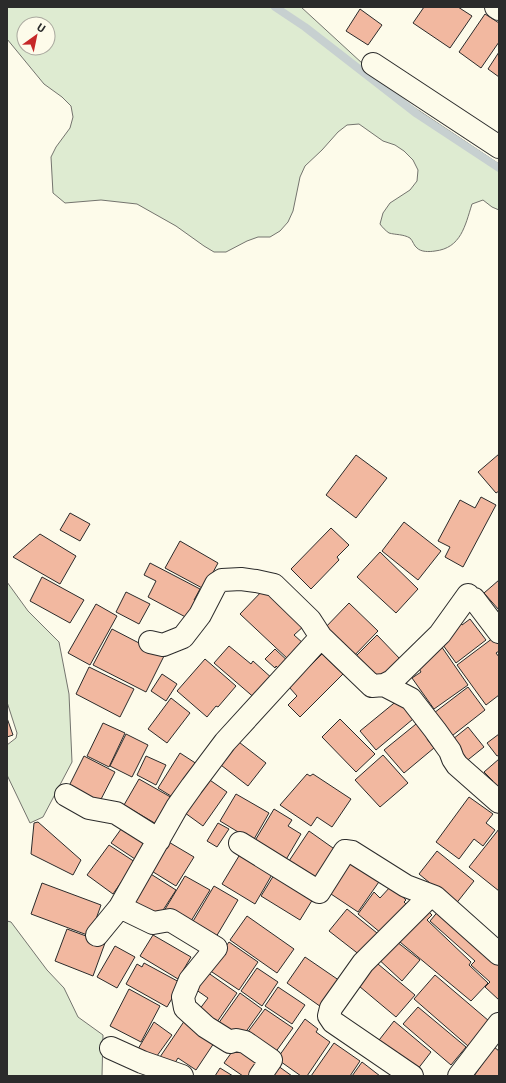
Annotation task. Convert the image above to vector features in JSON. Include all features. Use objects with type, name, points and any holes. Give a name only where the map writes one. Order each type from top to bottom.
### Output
[{"type":"street","points":[[373,64],[499,147]]},
{"type":"street","points":[[150,642],[163,645],[183,637],[200,615],[216,584],[222,580],[241,578],[274,585],[310,620],[321,637],[372,686],[384,685],[392,681],[440,634],[471,597],[499,632]]},
{"type":"street","points":[[97,935],[120,907],[188,791],[225,742],[321,637]]},
{"type":"street","points":[[384,685],[411,699],[450,751],[457,765],[499,802]]},
{"type":"street","points":[[66,795],[89,808],[116,813],[159,840]]},
{"type":"street","points":[[240,843],[319,892],[345,851],[352,852],[406,886],[432,896],[499,954]]},
{"type":"street","points":[[412,1076],[333,1022],[329,1016],[331,1008],[363,963],[425,901],[432,896]]},
{"type":"street","points":[[120,907],[154,923],[170,920],[216,948],[190,980],[183,997],[185,1008],[206,1027],[230,1042],[236,1040],[245,1042],[271,1060],[260,1076]]},
{"type":"street","points":[[459,1076],[499,1024]]},
{"type":"street","points":[[110,1048],[142,1062],[182,1076]]},
{"type":"green space","points":[[7,7],[301,7],[400,98],[499,164],[499,210],[483,200],[472,204],[461,235],[451,245],[444,249],[435,251],[428,252],[421,250],[416,247],[410,238],[389,233],[380,224],[383,213],[390,203],[410,190],[417,181],[418,170],[413,160],[404,151],[395,145],[383,141],[359,124],[347,125],[338,132],[305,166],[300,177],[293,211],[288,222],[280,231],[270,237],[258,237],[247,241],[226,252],[214,252],[176,226],[137,204],[101,200],[65,203],[53,193],[51,157],[56,147],[70,128],[73,117],[71,106],[62,97],[44,84],[21,56],[56,56],[56,16],[16,16],[16,50],[7,39]]},
{"type":"green space","points":[[7,582],[28,611],[59,642],[69,694],[72,762],[43,817],[30,823],[7,775],[7,745],[16,738],[17,733],[7,702]]},
{"type":"green space","points":[[7,921],[11,922],[47,970],[64,988],[78,1017],[103,1035],[102,1076],[7,1076]]},
{"type":"building","points":[[424,7],[458,7],[472,16],[450,48],[413,23]]},
{"type":"building","points":[[360,9],[382,25],[368,45],[346,31]]},
{"type":"building","points":[[485,14],[499,23],[499,42],[481,68],[459,52]]},
{"type":"building","points":[[499,52],[499,77],[488,69]]},
{"type":"building","points":[[499,454],[499,491],[496,493],[478,472]]},
{"type":"building","points":[[356,455],[387,478],[356,518],[326,495]]},
{"type":"building","points":[[481,497],[496,505],[463,567],[445,557],[450,547],[438,541],[460,500],[475,508]]},
{"type":"building","points":[[70,513],[90,524],[80,541],[60,530]]},
{"type":"building","points":[[404,522],[441,551],[418,580],[382,551]]},
{"type":"building","points":[[331,528],[349,545],[337,557],[339,560],[311,589],[291,569]]},
{"type":"building","points":[[40,534],[76,556],[60,584],[13,557]]},
{"type":"building","points":[[180,541],[218,563],[204,589],[165,568]]},
{"type":"building","points":[[380,552],[418,589],[396,613],[357,577]]},
{"type":"building","points":[[150,563],[200,589],[194,600],[202,603],[193,621],[148,597],[156,581],[144,575]]},
{"type":"building","points":[[42,577],[84,600],[70,623],[30,601]]},
{"type":"building","points":[[499,580],[499,610],[484,593]]},
{"type":"building","points":[[265,588],[305,625],[294,635],[304,644],[289,660],[240,614]]},
{"type":"building","points":[[126,592],[150,604],[139,624],[116,612]]},
{"type":"building","points":[[349,603],[378,631],[351,659],[322,631]]},
{"type":"building","points":[[96,604],[117,616],[90,665],[68,653]]},
{"type":"building","points":[[470,619],[486,640],[456,663],[440,641],[458,620],[462,625]]},
{"type":"building","points":[[112,629],[164,656],[146,692],[93,665]]},
{"type":"building","points":[[377,635],[401,660],[378,683],[351,661]]},
{"type":"building","points":[[497,635],[499,638],[499,651],[496,653],[499,657],[499,695],[486,705],[457,665]]},
{"type":"building","points":[[439,643],[468,685],[434,709],[412,678],[421,672],[414,660]]},
{"type":"building","points":[[229,646],[251,664],[253,661],[274,680],[257,700],[214,663]]},
{"type":"building","points":[[275,649],[291,664],[282,672],[265,659]]},
{"type":"building","points":[[322,654],[343,674],[300,717],[288,705],[297,696],[289,687]]},
{"type":"building","points":[[205,659],[236,686],[218,707],[216,706],[207,717],[177,691]]},
{"type":"building","points":[[89,667],[134,689],[120,717],[76,694]]},
{"type":"building","points":[[162,674],[177,684],[166,701],[151,691]]},
{"type":"building","points":[[468,687],[485,710],[448,739],[430,716]]},
{"type":"building","points":[[404,695],[419,714],[376,750],[360,731]]},
{"type":"building","points":[[171,698],[190,713],[167,743],[148,729]]},
{"type":"building","points":[[7,718],[13,735],[7,737]]},
{"type":"building","points":[[340,719],[375,754],[356,772],[322,737]]},
{"type":"building","points":[[421,720],[433,734],[427,739],[434,748],[404,773],[384,750]]},
{"type":"building","points":[[103,723],[125,733],[109,767],[87,756]]},
{"type":"building","points":[[468,727],[484,747],[464,763],[448,743]]},
{"type":"building","points":[[126,734],[148,745],[132,777],[110,766]]},
{"type":"building","points":[[499,734],[499,755],[497,756],[487,743]]},
{"type":"building","points":[[235,739],[266,763],[248,786],[217,762]]},
{"type":"building","points":[[180,753],[200,766],[179,801],[158,788]]},
{"type":"building","points":[[383,755],[408,783],[380,807],[355,780]]},
{"type":"building","points":[[84,756],[115,772],[97,807],[66,792]]},
{"type":"building","points":[[146,756],[166,765],[156,785],[137,775]]},
{"type":"building","points":[[499,759],[499,797],[488,785],[493,781],[484,772]]},
{"type":"building","points":[[307,774],[310,776],[313,774],[351,799],[332,827],[317,817],[311,826],[280,805]]},
{"type":"building","points":[[204,776],[227,792],[203,826],[181,810]]},
{"type":"building","points":[[139,779],[174,799],[158,825],[124,805]]},
{"type":"building","points":[[236,794],[269,813],[253,841],[220,821]]},
{"type":"building","points":[[469,797],[493,814],[486,823],[495,830],[483,846],[474,839],[459,859],[436,842]]},
{"type":"building","points":[[274,809],[292,820],[288,826],[301,834],[284,863],[253,844]]},
{"type":"building","points":[[38,822],[81,860],[73,875],[31,854],[34,823]]},
{"type":"building","points":[[218,823],[229,829],[217,847],[207,841]]},
{"type":"building","points":[[124,825],[147,841],[135,859],[111,843]]},
{"type":"building","points":[[499,829],[499,891],[469,867]]},
{"type":"building","points":[[309,831],[340,853],[318,885],[287,864]]},
{"type":"building","points":[[167,841],[194,857],[176,886],[150,870]]},
{"type":"building","points":[[109,845],[135,862],[130,886],[122,881],[113,894],[87,875]]},
{"type":"building","points":[[242,851],[274,871],[255,904],[222,884]]},
{"type":"building","points":[[437,851],[474,881],[455,905],[429,885],[430,883],[419,874]]},
{"type":"building","points":[[353,856],[383,876],[358,912],[328,892]]},
{"type":"building","points":[[277,870],[316,894],[300,920],[261,896]]},
{"type":"building","points":[[146,871],[176,890],[156,921],[126,902]]},
{"type":"building","points":[[185,876],[210,890],[188,926],[164,911]]},
{"type":"building","points":[[42,883],[101,905],[90,936],[31,914]]},
{"type":"building","points":[[214,886],[238,900],[216,937],[192,923]]},
{"type":"building","points":[[391,886],[406,900],[404,902],[412,910],[387,938],[358,914],[374,892],[380,898]]},
{"type":"building","points":[[423,906],[432,915],[427,920],[471,962],[469,965],[488,983],[471,1001],[394,937]]},
{"type":"building","points":[[347,909],[382,937],[365,959],[329,931]]},
{"type":"building","points":[[440,909],[499,961],[499,1000],[485,987],[490,982],[471,965],[475,961],[430,921]]},
{"type":"building","points":[[247,916],[294,949],[277,973],[230,940]]},
{"type":"building","points":[[67,929],[105,943],[93,976],[55,961]]},
{"type":"building","points":[[153,935],[191,957],[178,979],[140,956]]},
{"type":"building","points":[[392,938],[420,960],[402,981],[375,956]]},
{"type":"building","points":[[229,942],[258,962],[239,990],[209,970]]},
{"type":"building","points":[[115,946],[135,957],[117,988],[97,977]]},
{"type":"building","points":[[305,957],[343,983],[324,1009],[287,983]]},
{"type":"building","points":[[372,959],[415,995],[396,1017],[353,981]]},
{"type":"building","points":[[144,963],[181,983],[167,1007],[126,984],[137,964],[142,967]]},
{"type":"building","points":[[257,968],[278,982],[262,1006],[241,991]]},
{"type":"building","points":[[204,970],[237,993],[217,1022],[199,1010],[208,998],[192,987]]},
{"type":"building","points":[[435,975],[489,1021],[468,1046],[414,999]]},
{"type":"building","points":[[278,987],[305,1005],[292,1024],[265,1006]]},
{"type":"building","points":[[129,989],[160,1006],[141,1042],[110,1026]]},
{"type":"building","points":[[240,993],[262,1009],[240,1040],[218,1024]]},
{"type":"building","points":[[418,1007],[466,1047],[451,1065],[403,1024]]},
{"type":"building","points":[[265,1009],[293,1028],[272,1057],[244,1037]]},
{"type":"building","points":[[305,1019],[318,1029],[316,1032],[330,1042],[307,1076],[301,1076],[277,1059]]},
{"type":"building","points":[[185,1020],[216,1040],[196,1070],[178,1058],[173,1066],[160,1057]]},
{"type":"building","points":[[394,1021],[431,1052],[414,1074],[376,1044]]},
{"type":"building","points":[[154,1022],[172,1035],[154,1060],[138,1049]]},
{"type":"building","points":[[239,1042],[265,1060],[255,1076],[243,1076],[224,1063]]},
{"type":"building","points":[[334,1043],[360,1061],[350,1076],[311,1076]]},
{"type":"building","points":[[494,1047],[499,1051],[499,1076],[474,1076]]},
{"type":"building","points":[[362,1062],[380,1076],[352,1076]]},
{"type":"building","points":[[274,1063],[292,1076],[265,1076]]},
{"type":"building","points":[[220,1068],[233,1076],[215,1076]]},
{"type":"waterway","points":[[275,7],[305,27],[417,114],[499,168]]}]
